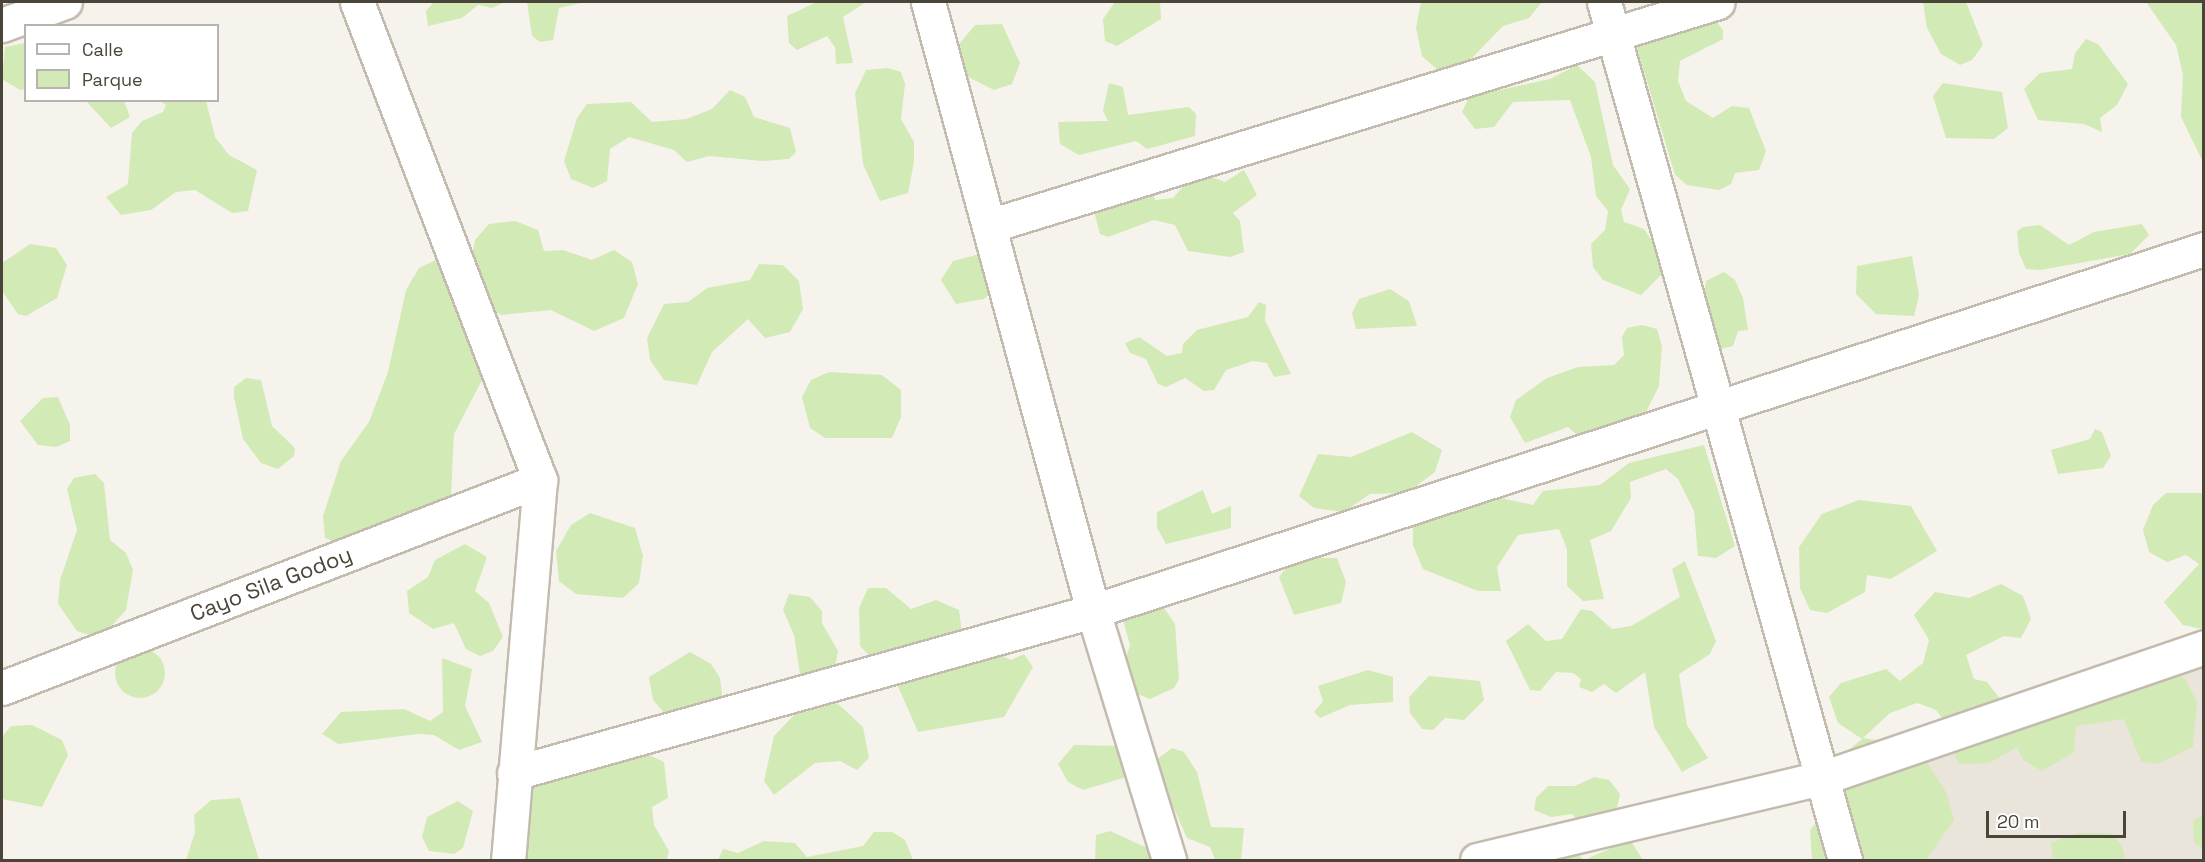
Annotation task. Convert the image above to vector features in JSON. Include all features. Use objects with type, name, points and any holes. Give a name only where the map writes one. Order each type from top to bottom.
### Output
[{"type":"street","points":[[2,25],[65,2]]},
{"type":"street","points":[[357,2],[540,480],[508,861]]},
{"type":"street","points":[[928,2],[992,225],[1094,611],[1169,861]]},
{"type":"street","points":[[1604,2],[1716,408],[1845,861]]},
{"type":"street","points":[[992,225],[1718,2]]},
{"type":"street","points":[[514,773],[1094,611],[2204,249]]},
{"type":"street","name":"Cayo Sila Godoy","points":[[2,688],[540,480]]},
{"type":"street","points":[[1477,861],[1822,778],[2204,648]]},
{"type":"shaded area","points":[[2203,655],[2203,860],[1858,860],[1840,793]]},
{"type":"green space","points":[[434,2],[505,2],[492,8],[478,5],[462,18],[428,26],[426,11]]},
{"type":"green space","points":[[527,2],[585,2],[559,8],[553,40],[540,42],[532,36]]},
{"type":"green space","points":[[817,2],[866,2],[843,17],[853,63],[836,64],[835,47],[827,36],[797,50],[789,43],[787,16]]},
{"type":"green space","points":[[1115,2],[1160,2],[1161,19],[1117,46],[1105,41],[1103,19]]},
{"type":"green space","points":[[1421,2],[1542,2],[1529,18],[1503,26],[1471,59],[1440,72],[1422,56],[1416,28]]},
{"type":"green space","points":[[1923,2],[1966,2],[1983,45],[1972,60],[1960,65],[1941,54],[1927,28]]},
{"type":"green space","points":[[2146,2],[2203,2],[2203,162],[2181,117],[2183,75],[2176,45]]},
{"type":"green space","points":[[1708,11],[1723,30],[1723,39],[1680,61],[1678,81],[1686,101],[1713,118],[1732,106],[1749,108],[1766,151],[1759,170],[1735,173],[1731,184],[1719,190],[1687,185],[1675,175],[1637,48],[1641,14]]},
{"type":"green space","points":[[1002,24],[1020,63],[1012,84],[994,90],[962,74],[960,43],[975,25]]},
{"type":"green space","points":[[2086,39],[2098,44],[2128,84],[2117,105],[2100,118],[2102,132],[2084,124],[2038,120],[2024,89],[2040,73],[2072,69],[2075,53]]},
{"type":"green space","points":[[24,43],[24,89],[20,90],[2,79],[5,47]]},
{"type":"green space","points":[[1577,65],[1595,82],[1613,165],[1630,189],[1621,210],[1624,222],[1644,229],[1663,258],[1662,274],[1641,295],[1603,280],[1593,267],[1591,244],[1605,230],[1608,211],[1596,196],[1591,157],[1570,100],[1513,102],[1494,127],[1475,129],[1462,112],[1469,97],[1550,79]]},
{"type":"green space","points":[[888,68],[901,72],[905,84],[901,119],[914,142],[914,162],[908,193],[880,201],[863,164],[855,93],[866,70]]},
{"type":"green space","points":[[1109,83],[1123,87],[1128,115],[1189,107],[1196,114],[1195,136],[1147,149],[1136,141],[1079,155],[1060,144],[1058,122],[1108,121],[1103,111]]},
{"type":"green space","points":[[1943,83],[2002,92],[2008,128],[1994,139],[1946,138],[1933,96]]},
{"type":"green space","points":[[730,90],[745,97],[754,117],[790,128],[796,152],[789,159],[762,161],[709,156],[687,162],[674,150],[629,137],[610,149],[607,181],[593,188],[571,179],[564,161],[577,118],[587,104],[631,102],[652,122],[686,119],[712,109]]},
{"type":"green space","points":[[87,102],[124,102],[130,117],[111,128]]},
{"type":"green space","points":[[162,102],[206,102],[215,137],[229,155],[257,170],[248,211],[232,213],[195,190],[176,192],[151,210],[121,215],[106,197],[128,184],[132,133],[142,121],[163,112],[166,105]]},
{"type":"green space","points":[[1244,170],[1257,195],[1233,213],[1240,221],[1244,252],[1230,257],[1188,251],[1175,225],[1154,220],[1108,237],[1100,234],[1095,215],[1112,188],[1152,190],[1155,200],[1173,198],[1188,181],[1206,175],[1225,182]]},
{"type":"green space","points":[[515,221],[538,230],[544,251],[563,250],[592,260],[614,250],[632,262],[638,284],[624,318],[594,331],[551,310],[501,315],[490,308],[472,257],[475,240],[489,224]]},
{"type":"green space","points":[[2142,224],[2149,235],[2130,254],[2040,270],[2026,269],[2019,253],[2017,231],[2023,227],[2040,225],[2069,245],[2094,232]]},
{"type":"green space","points":[[30,244],[56,248],[67,265],[57,298],[26,316],[18,314],[2,291],[2,263]]},
{"type":"green space","points":[[980,254],[993,291],[984,299],[956,304],[941,280],[953,261]]},
{"type":"green space","points":[[1912,256],[1919,295],[1914,316],[1876,314],[1856,294],[1857,266]]},
{"type":"green space","points":[[442,257],[478,348],[482,380],[454,434],[451,494],[437,521],[358,551],[325,538],[323,516],[341,461],[369,422],[388,372],[406,290],[419,268]]},
{"type":"green space","points":[[759,264],[783,265],[799,281],[803,309],[790,332],[765,338],[748,319],[712,352],[697,385],[664,380],[650,360],[647,338],[664,304],[688,302],[707,288],[750,280]]},
{"type":"green space","points":[[1724,272],[1735,280],[1743,298],[1748,330],[1738,331],[1733,346],[1716,350],[1703,303],[1706,281]]},
{"type":"green space","points":[[1390,289],[1409,301],[1417,326],[1356,329],[1352,313],[1359,299]]},
{"type":"green space","points":[[1259,302],[1266,305],[1265,320],[1291,374],[1274,377],[1267,363],[1253,361],[1226,370],[1214,390],[1204,391],[1185,378],[1166,387],[1158,384],[1146,359],[1130,353],[1125,343],[1139,337],[1167,356],[1182,353],[1183,344],[1197,330],[1248,317]]},
{"type":"green space","points":[[1642,325],[1657,329],[1662,346],[1659,386],[1642,420],[1582,439],[1568,427],[1525,443],[1510,417],[1516,400],[1547,378],[1578,367],[1614,365],[1624,355],[1622,337],[1627,328]]},
{"type":"green space","points":[[829,372],[882,375],[901,390],[901,417],[892,438],[825,438],[810,428],[802,397],[811,380]]},
{"type":"green space","points":[[246,378],[261,380],[272,426],[295,448],[294,456],[278,469],[261,463],[243,439],[234,387]]},
{"type":"green space","points":[[58,397],[70,425],[70,441],[56,447],[38,445],[20,421],[43,398]]},
{"type":"green space","points":[[2095,429],[2102,432],[2111,456],[2103,468],[2058,474],[2051,450],[2090,439]]},
{"type":"green space","points":[[1412,432],[1442,450],[1435,472],[1407,493],[1370,494],[1344,512],[1314,508],[1299,496],[1318,454],[1351,457]]},
{"type":"green space","points":[[1704,445],[1735,546],[1716,558],[1698,556],[1694,511],[1678,479],[1666,469],[1630,482],[1631,498],[1611,531],[1590,540],[1604,599],[1583,601],[1567,586],[1567,549],[1559,529],[1518,535],[1497,567],[1501,591],[1478,591],[1423,569],[1413,545],[1413,523],[1468,503],[1501,498],[1533,505],[1543,491],[1600,485],[1629,463]]},
{"type":"green space","points":[[95,474],[104,483],[110,540],[126,553],[133,570],[126,610],[106,632],[93,636],[77,631],[58,604],[60,580],[77,530],[67,489],[74,478]]},
{"type":"green space","points":[[1203,490],[1212,514],[1231,506],[1231,528],[1166,544],[1157,528],[1157,512]]},
{"type":"green space","points":[[2166,493],[2203,493],[2203,629],[2183,625],[2164,602],[2199,564],[2186,555],[2167,562],[2149,552],[2143,530],[2153,505]]},
{"type":"green space","points":[[1859,500],[1911,506],[1937,551],[1891,579],[1867,575],[1865,592],[1827,613],[1810,610],[1800,588],[1799,547],[1822,514]]},
{"type":"green space","points":[[590,513],[635,528],[643,556],[639,583],[623,598],[576,594],[559,581],[556,551],[571,525]]},
{"type":"green space","points":[[465,544],[487,557],[475,591],[489,603],[503,637],[493,651],[480,656],[466,649],[454,623],[433,629],[409,613],[407,591],[428,577],[435,560]]},
{"type":"green space","points":[[1318,558],[1337,558],[1346,582],[1341,603],[1294,615],[1279,577],[1287,567]]},
{"type":"green space","points":[[1685,561],[1716,641],[1710,654],[1679,674],[1687,725],[1708,758],[1682,772],[1654,727],[1645,672],[1616,693],[1604,684],[1592,692],[1579,687],[1581,679],[1573,673],[1556,672],[1540,691],[1530,690],[1506,641],[1528,624],[1546,641],[1562,639],[1581,609],[1592,611],[1612,629],[1631,626],[1680,597],[1672,569]]},
{"type":"green space","points":[[2001,584],[2023,596],[2031,619],[2021,638],[2004,636],[1966,655],[1974,679],[1987,682],[2002,701],[1945,722],[1936,710],[1917,703],[1890,713],[1863,738],[1916,746],[1946,792],[1954,820],[1926,860],[1858,860],[1840,793],[1839,758],[1862,739],[1838,723],[1829,697],[1841,683],[1886,669],[1900,681],[1923,663],[1929,640],[1914,615],[1935,592],[1969,598]]},
{"type":"green space","points":[[868,588],[886,588],[911,609],[936,600],[959,610],[966,663],[985,647],[1011,660],[1024,654],[1033,667],[1004,717],[918,732],[897,684],[860,646],[859,608]]},
{"type":"green space","points":[[789,594],[810,597],[822,611],[822,623],[838,651],[833,679],[820,682],[800,674],[794,635],[783,610]]},
{"type":"green space","points":[[1162,605],[1175,624],[1179,679],[1174,688],[1150,699],[1135,693],[1123,668],[1130,645],[1123,620],[1132,608]]},
{"type":"green space","points":[[135,648],[145,648],[158,655],[165,668],[165,678],[158,691],[145,698],[135,698],[126,694],[119,687],[115,678],[115,668],[119,659],[126,652]]},
{"type":"green space","points":[[690,652],[711,664],[720,678],[723,702],[677,728],[653,700],[649,677]]},
{"type":"green space","points":[[2155,657],[2185,679],[2197,702],[2193,747],[2157,764],[2141,761],[2124,719],[2076,726],[2074,752],[2042,771],[2023,760],[2017,747],[1989,763],[1959,764],[1953,750]]},
{"type":"green space","points":[[442,658],[472,669],[465,706],[482,742],[459,750],[434,735],[418,734],[338,744],[322,734],[341,712],[404,709],[430,721],[443,712]]},
{"type":"green space","points":[[1368,670],[1393,677],[1393,702],[1350,705],[1320,718],[1314,712],[1323,701],[1318,686]]},
{"type":"green space","points":[[1429,676],[1480,681],[1484,700],[1464,720],[1445,718],[1433,730],[1422,729],[1410,713],[1409,697]]},
{"type":"green space","points":[[837,703],[863,727],[869,758],[857,770],[840,761],[815,763],[774,795],[764,781],[774,736],[794,715]]},
{"type":"green space","points":[[32,725],[62,740],[68,755],[42,807],[2,799],[2,737],[11,726]]},
{"type":"green space","points":[[1074,745],[1122,746],[1130,776],[1083,790],[1068,782],[1058,764]]},
{"type":"green space","points":[[634,748],[664,762],[668,798],[652,807],[654,825],[669,851],[667,860],[509,860],[511,810],[535,781]]},
{"type":"green space","points":[[1172,748],[1184,752],[1197,772],[1211,827],[1244,828],[1241,860],[1215,860],[1210,847],[1187,838],[1159,775],[1156,760]]},
{"type":"green space","points":[[1594,777],[1609,780],[1620,794],[1614,821],[1581,824],[1572,814],[1551,817],[1534,810],[1536,798],[1548,786],[1575,786]]},
{"type":"green space","points":[[240,798],[259,860],[186,860],[195,832],[194,815],[211,800]]},
{"type":"green space","points":[[458,801],[473,811],[463,848],[454,854],[429,851],[422,837],[427,817]]},
{"type":"green space","points":[[2203,814],[2203,848],[2194,843],[2193,821]]},
{"type":"green space","points":[[1821,817],[1827,851],[1824,860],[1812,860],[1810,830]]},
{"type":"green space","points":[[1110,831],[1152,850],[1159,860],[1095,860],[1096,835]]},
{"type":"green space","points":[[874,832],[892,832],[905,840],[913,860],[718,860],[723,849],[738,853],[764,841],[795,843],[807,857],[863,846]]},
{"type":"green space","points":[[2077,833],[2110,833],[2122,846],[2125,860],[2053,860],[2051,843]]},
{"type":"green space","points":[[1630,840],[1643,860],[1584,860]]},
{"type":"green space","points":[[1574,851],[1584,860],[1548,860],[1550,853]]}]
